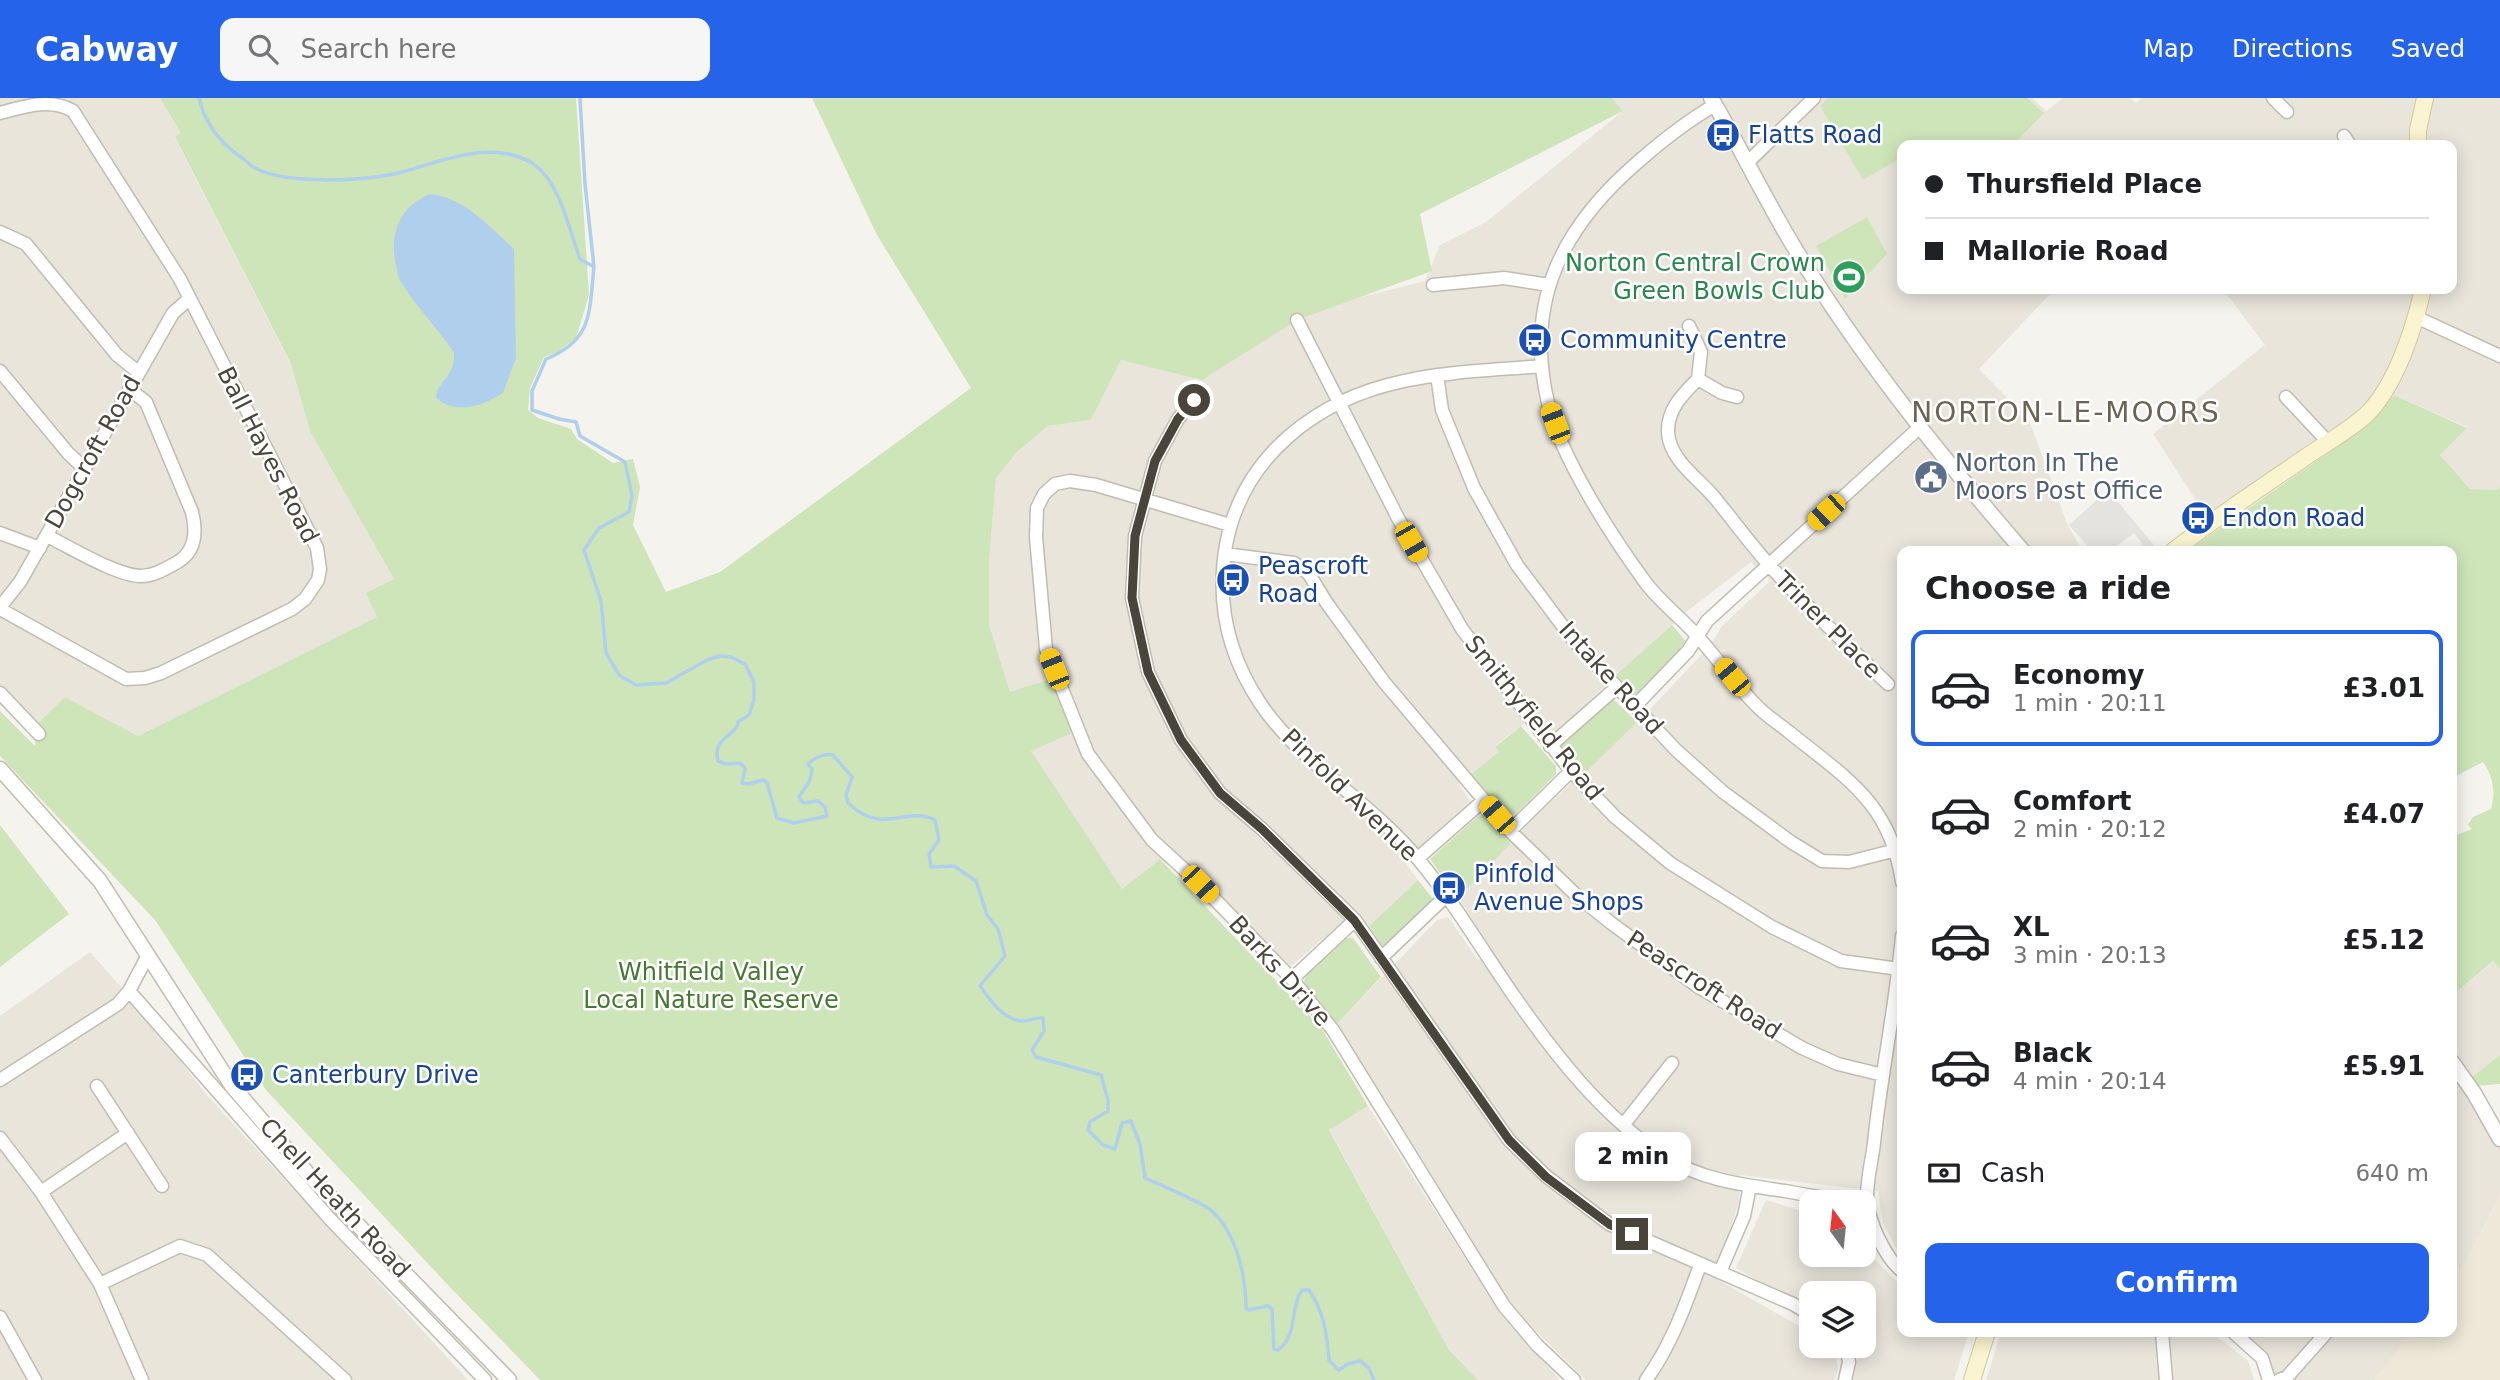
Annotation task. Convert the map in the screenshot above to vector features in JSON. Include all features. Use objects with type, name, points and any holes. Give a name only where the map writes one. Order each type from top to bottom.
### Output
[{"type":"main road","points":[[2418,140],[2425,98]]},
{"type":"main road","points":[[2179,546],[2366,414],[2387,386],[2416,317],[2422,294]]},
{"type":"main road","points":[[1972,1380],[1985,1337]]},
{"type":"street","points":[[1748,162],[1814,98]]},
{"type":"street","points":[[2273,98],[2287,112]]},
{"type":"street","points":[[0,113],[55,99]]},
{"type":"street","name":"Ball Hayes Road","points":[[0,608],[126,679],[145,678],[161,673],[292,609],[313,590],[320,569],[317,548],[180,279],[74,111],[55,99]]},
{"type":"street","points":[[1897,855],[1869,799],[1854,783],[1757,707],[1698,636],[1644,582],[1569,459],[1548,405],[1542,366],[1542,321],[1549,285],[1558,261],[1579,224],[1610,186],[1664,139],[1713,102],[1790,241],[1835,311],[1920,427],[2019,546]]},
{"type":"street","points":[[0,232],[26,244],[117,355],[138,372]]},
{"type":"street","points":[[1433,285],[1503,278],[1549,285]]},
{"type":"street","name":"Dogcroft Road","points":[[0,608],[20,582],[40,548],[173,313],[189,299]]},
{"type":"street","points":[[2416,317],[2500,356]]},
{"type":"street","name":"Smithyfield Road","points":[[1297,320],[1399,520],[1462,629],[1571,771],[1615,817],[1670,863],[1772,927],[1841,961],[1897,969]]},
{"type":"street","points":[[1689,326],[1701,352],[1698,379],[1722,393],[1737,397]]},
{"type":"street","name":"Pinfold Avenue","points":[[1542,366],[1437,375],[1367,391],[1309,419],[1279,443],[1258,468],[1244,491],[1230,525],[1222,569],[1222,601],[1228,637],[1244,677],[1284,733],[1382,821],[1418,858],[1555,1052],[1624,1124],[1665,1157],[1694,1172],[1750,1186],[1799,1194]]},
{"type":"street","points":[[0,371],[68,453],[85,468]]},
{"type":"street","name":"Intake Road","points":[[1437,375],[1442,411],[1474,488],[1517,565],[1574,641],[1676,750],[1723,792],[1791,842],[1822,861],[1849,862],[1896,850]]},
{"type":"street","name":"Triner Place","points":[[1698,379],[1681,396],[1670,414],[1668,435],[1678,460],[1826,626],[1888,684]]},
{"type":"street","points":[[47,536],[125,574],[141,576],[156,573],[184,559],[195,540],[196,529],[192,512],[146,402],[129,389]]},
{"type":"street","points":[[1198,396],[1178,419],[1155,461],[1135,536],[1132,598],[1148,672],[1181,740],[1220,793],[1262,829],[1354,920],[1509,1140],[1546,1177],[1609,1224],[1799,1308]]},
{"type":"street","points":[[2286,397],[2328,442]]},
{"type":"street","points":[[1635,706],[1688,651],[1707,621],[1920,427]]},
{"type":"street","name":"Barks Drive","points":[[1230,525],[1096,485],[1070,481],[1055,484],[1044,494],[1037,508],[1036,537],[1046,649],[1088,754],[1152,840],[1200,884],[1292,979],[1333,1030],[1504,1306],[1537,1345],[1574,1380]]},
{"type":"street","points":[[0,533],[40,548]]},
{"type":"street","name":"Peascroft Road","points":[[1224,554],[1294,563],[1309,574],[1384,682],[1510,831],[1575,894],[1697,986],[1802,1048],[1838,1064],[1883,1075]]},
{"type":"street","points":[[1550,746],[1617,687]]},
{"type":"street","points":[[0,693],[39,734]]},
{"type":"street","name":"Chell Heath Road","points":[[0,769],[100,881],[232,1086],[308,1174],[501,1377]]},
{"type":"street","points":[[1510,831],[1571,771]]},
{"type":"street","points":[[1418,858],[1484,800]]},
{"type":"street","points":[[1381,958],[1446,896]]},
{"type":"street","points":[[1292,979],[1354,920]]},
{"type":"street","points":[[0,1080],[118,1003],[129,991],[147,957]]},
{"type":"street","points":[[1868,1190],[1897,982]]},
{"type":"street","name":"Chell Heath Road","points":[[129,991],[330,1219],[485,1380]]},
{"type":"street","points":[[1624,1124],[1672,1063]]},
{"type":"street","points":[[2457,1069],[2500,1139]]},
{"type":"street","points":[[97,1086],[162,1186]]},
{"type":"street","points":[[41,1192],[128,1133]]},
{"type":"street","points":[[0,1138],[41,1192],[100,1284],[142,1380]]},
{"type":"street","points":[[1720,1272],[1744,1216],[1750,1186]]},
{"type":"street","points":[[1876,1234],[1897,1268]]},
{"type":"street","points":[[100,1284],[180,1246],[207,1255],[337,1378]]},
{"type":"street","points":[[1646,1380],[1656,1367],[1681,1317],[1700,1265]]},
{"type":"street","points":[[0,1317],[35,1380]]},
{"type":"street","points":[[2162,1337],[2166,1380]]},
{"type":"street","points":[[2239,1337],[2262,1358],[2269,1380]]},
{"type":"street","points":[[2279,1380],[2287,1377],[2318,1337]]},
{"type":"street","points":[[1845,1380],[1848,1358]]},
{"type":"shaded area","points":[[0,98],[160,98],[181,133],[175,138],[290,363],[309,428],[394,579],[378,617],[138,736],[65,697],[36,725],[0,689]]},
{"type":"shaded area","points":[[1612,98],[2032,98],[2046,111],[2063,98],[2130,98],[2136,103],[2142,98],[2500,98],[2500,487],[2497,490],[2470,489],[2440,455],[2467,427],[2378,388],[2365,407],[2330,434],[2206,516],[2153,434],[2265,345],[2227,294],[2457,294],[2457,140],[1897,140],[1897,294],[2050,294],[1979,369],[2029,420],[2068,526],[2080,546],[1897,546],[1897,1250],[1883,1223],[1876,1190],[1740,1175],[1739,1201],[1715,1278],[1799,1326],[1799,1358],[1836,1358],[1838,1370],[1835,1380],[1586,1380],[1506,1302],[1437,1183],[1337,1024],[1437,920],[1448,917],[1478,960],[1492,950],[1458,898],[1538,814],[1647,712],[1709,647],[1722,626],[1770,581],[1751,562],[1686,612],[1556,731],[1546,733],[1532,717],[1495,746],[1499,752],[1459,784],[1470,801],[1404,861],[1418,880],[1369,926],[1353,913],[1291,966],[1254,930],[1160,859],[1122,889],[1053,789],[1031,751],[1052,680],[1010,692],[989,624],[989,562],[996,478],[1017,452],[1048,426],[1091,420],[1121,360],[1178,367],[1197,380],[1268,331],[1314,309],[1425,281],[1440,245],[1486,222],[1623,111]]},
{"type":"shaded area","points":[[2108,490],[2155,546],[2144,546],[2134,533],[2117,546],[2088,546],[2069,525]]},
{"type":"shaded area","points":[[90,952],[143,1012],[205,1093],[468,1380],[0,1380],[0,1016]]},
{"type":"shaded area","points":[[2494,961],[2500,969],[2500,1055],[2461,1087],[2500,1146],[2500,1194],[2469,1256],[2457,1272],[2457,992]]},
{"type":"shaded area","points":[[1368,1106],[1500,1313],[1560,1380],[1478,1380],[1449,1350],[1329,1129]]},
{"type":"shaded area","points":[[2500,1194],[2500,1380],[2375,1380],[2408,1337],[2457,1337],[2457,1272],[2469,1256]]},
{"type":"shaded area","points":[[1766,1200],[1799,1210],[1799,1267],[1876,1267],[1876,1261],[1897,1282],[1897,1337],[1967,1337],[1954,1380],[1853,1380],[1858,1358],[1876,1358],[1876,1281],[1799,1281],[1799,1304],[1736,1268]]},
{"type":"shaded area","points":[[1999,1337],[2217,1337],[2248,1361],[2254,1380],[1986,1380]]},
{"type":"shaded area","points":[[2243,1337],[2408,1337],[2375,1380],[2273,1380]]},
{"type":"green space","name":"Whitfield Valley Local Nature Reserve","points":[[160,98],[576,98],[589,295],[576,338],[559,351],[544,357],[530,388],[528,410],[538,418],[571,429],[577,439],[613,463],[633,459],[640,487],[633,525],[666,592],[720,572],[971,388],[877,235],[812,98],[1612,98],[1623,111],[1420,214],[1432,271],[1297,320],[1202,380],[1121,360],[1091,420],[1048,426],[1017,452],[996,478],[989,562],[989,624],[1010,692],[1051,679],[1072,733],[1031,751],[1122,889],[1160,859],[1322,1029],[1368,1106],[1329,1130],[1449,1350],[1478,1380],[540,1380],[266,1090],[155,920],[0,756],[0,711],[35,746],[36,725],[65,697],[138,736],[377,617],[366,593],[394,579],[310,431],[290,362],[175,137],[181,133]]},
{"type":"green space","points":[[1828,98],[2027,98],[2044,113],[2018,140],[1897,140],[1897,160],[1863,180],[1820,106]]},
{"type":"green space","name":"Norton Central Crown Green Bowls Club","points":[[1867,217],[1887,254],[1845,299],[1816,246]]},
{"type":"green space","points":[[2394,395],[2467,428],[2440,455],[2470,489],[2497,490],[2500,487],[2500,969],[2493,961],[2457,992],[2457,835],[2472,829],[2468,825],[2473,817],[2491,809],[2493,790],[2483,762],[2457,775],[2457,546],[2194,546],[2368,425]]},
{"type":"green space","points":[[1672,625],[1685,640],[1687,647],[1638,694],[1633,694],[1616,675]]},
{"type":"green space","points":[[1613,699],[1637,722],[1583,775],[1560,750],[1560,744]]},
{"type":"green space","points":[[1521,726],[1556,766],[1556,774],[1516,814],[1504,814],[1470,775],[1499,752],[1495,747]]},
{"type":"green space","points":[[1484,815],[1511,843],[1458,898],[1430,859],[1478,816]]},
{"type":"green space","points":[[0,825],[69,914],[0,967]]},
{"type":"green space","points":[[1418,880],[1432,898],[1431,903],[1391,943],[1382,946],[1369,926]]},
{"type":"green space","points":[[1346,938],[1353,938],[1381,977],[1337,1024],[1304,982],[1306,974]]},
{"type":"green space","points":[[2500,1055],[2500,1084],[2475,1086],[2470,1079]]},
{"type":"water","points":[[430,194],[442,196],[465,207],[514,249],[516,358],[503,393],[470,407],[452,406],[436,398],[440,386],[452,368],[454,353],[401,282],[395,261],[394,240],[400,221],[412,205]]},
{"type":"waterway","points":[[199,98],[209,124],[226,145],[253,167],[285,177],[328,180],[372,177],[484,152],[515,156],[540,170],[562,205],[580,259],[594,267],[586,323],[573,343],[546,359],[532,391],[532,410],[576,422],[580,436],[625,462],[632,495],[629,512],[599,528],[584,550],[601,601],[606,653],[619,675],[636,685],[666,683],[707,660],[720,656],[731,657],[745,664],[754,682],[754,700],[749,715],[739,721],[718,747],[718,761],[726,764],[740,763],[745,768],[742,783],[763,780],[767,783],[777,818],[794,823],[827,816],[825,807],[818,801],[803,803],[799,797],[810,780],[812,769],[808,764],[819,757],[833,755],[852,777],[846,795],[848,803],[861,813],[883,819],[924,816],[935,820],[939,840],[929,854],[931,867],[954,866],[976,881],[987,915],[998,929],[1005,956],[980,986],[1007,1016],[1020,1021],[1043,1018],[1044,1031],[1032,1050],[1036,1057],[1101,1075],[1108,1111],[1090,1122],[1088,1130],[1103,1145],[1115,1149],[1122,1123],[1131,1121],[1140,1144],[1145,1178],[1200,1203],[1221,1221],[1238,1257],[1246,1308],[1249,1310],[1268,1306],[1272,1309],[1274,1349],[1278,1350],[1285,1344],[1298,1297],[1302,1290],[1309,1290],[1324,1324],[1329,1360],[1339,1370],[1360,1361],[1369,1368],[1374,1380]]},
{"type":"waterway","points":[[580,98],[585,184],[594,267]]},
{"type":"place","name":"Flatts Road","points":[[1723,135]]},
{"type":"place","name":"Norton Central Crown Green Bowls Club","points":[[1849,277]]},
{"type":"place","name":"Community Centre","points":[[1535,340]]},
{"type":"place","name":"Norton In The Moors Post Office","points":[[1931,477]]},
{"type":"place","name":"Endon Road","points":[[2198,518]]},
{"type":"place","name":"Peascroft Road","points":[[1233,580]]},
{"type":"place","name":"Pinfold Avenue Shops","points":[[1449,888]]},
{"type":"place","name":"Canterbury Drive","points":[[247,1075]]},
{"type":"district","name":"NORTON-LE-MOORS","points":[[2066,412]]},
{"type":"route","points":[[1194,400],[1178,419],[1155,461],[1135,536],[1132,598],[1148,672],[1181,740],[1220,793],[1262,829],[1354,920],[1509,1140],[1546,1177],[1609,1224],[1632,1234]]}]
